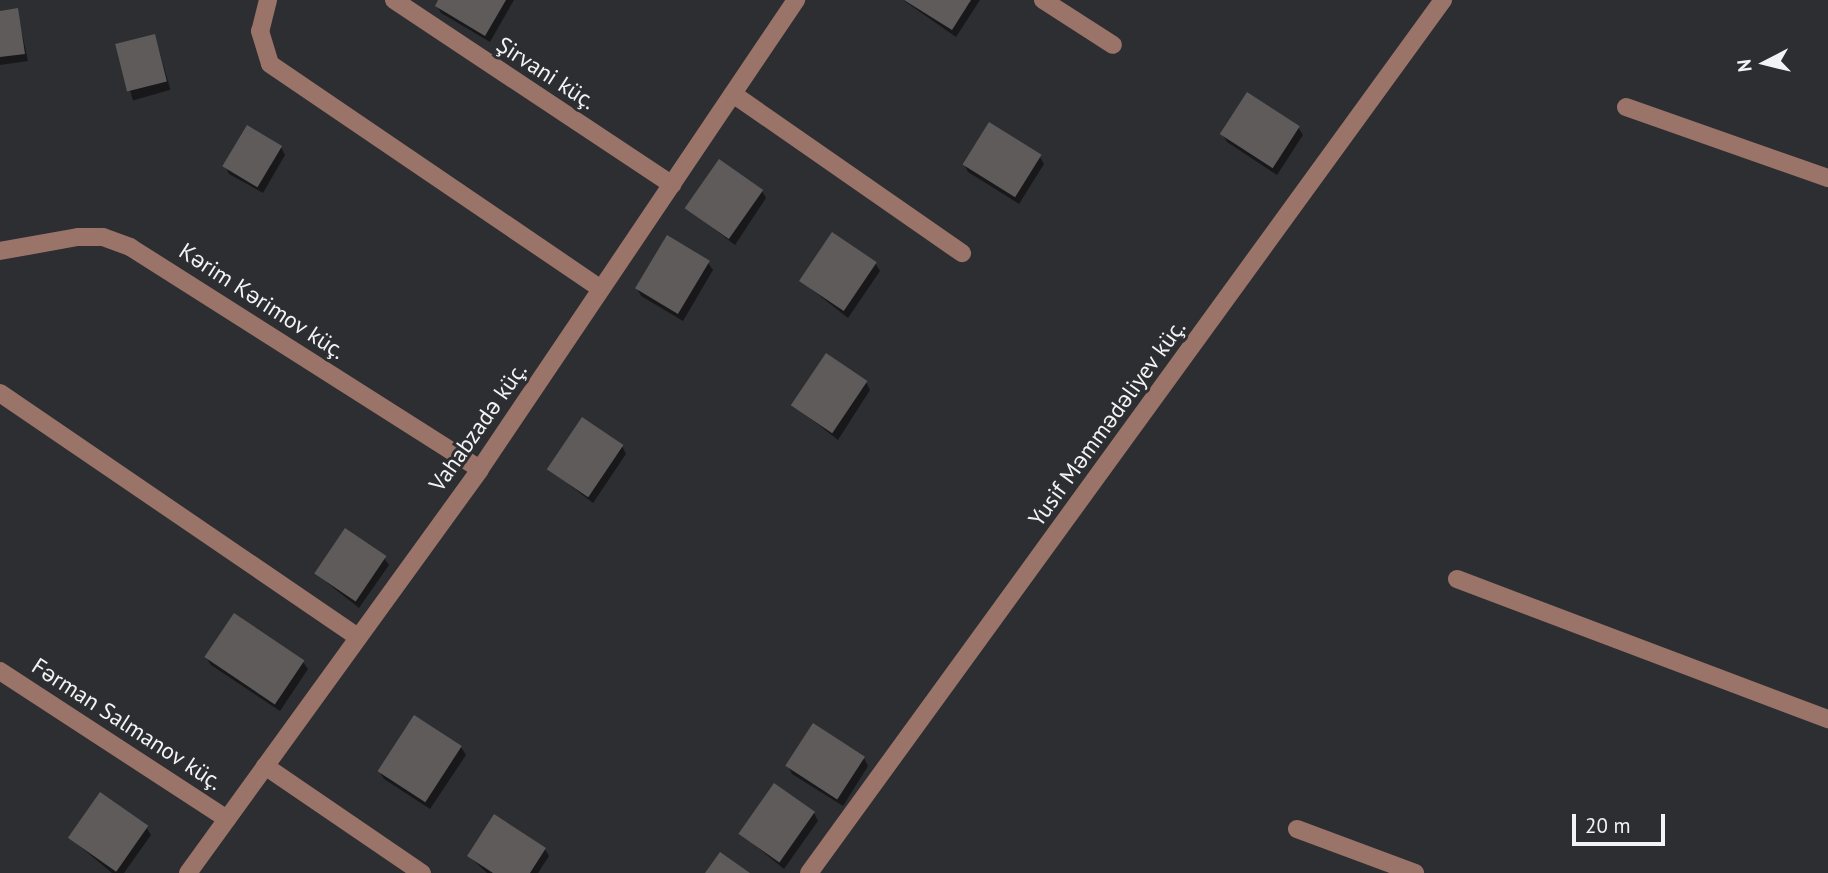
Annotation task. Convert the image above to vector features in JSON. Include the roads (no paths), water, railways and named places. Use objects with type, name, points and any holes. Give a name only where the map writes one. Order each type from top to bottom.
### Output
[{"type":"street","points":[[268,0],[260,31],[270,64],[601,289]]},
{"type":"street","name":"Şirvani küç.","points":[[394,0],[672,185]]},
{"type":"street","name":"Vahabzadə küç.","points":[[188,873],[480,469],[796,0]]},
{"type":"street","points":[[1043,0],[1114,45]]},
{"type":"street","name":"Yusif Məmmədəliyev küç.","points":[[809,873],[1443,0]]},
{"type":"street","points":[[733,94],[962,253]]},
{"type":"street","points":[[1626,107],[1828,178]]},
{"type":"street","name":"Kərim Kərimov küç.","points":[[0,251],[78,237],[103,237],[130,247],[480,469]]},
{"type":"street","points":[[0,393],[358,637]]},
{"type":"street","points":[[1457,579],[1828,719]]},
{"type":"street","name":"Fərman Salmanov küç.","points":[[0,671],[227,819]]},
{"type":"street","points":[[265,766],[422,873]]},
{"type":"street","points":[[1297,829],[1415,873]]}]
